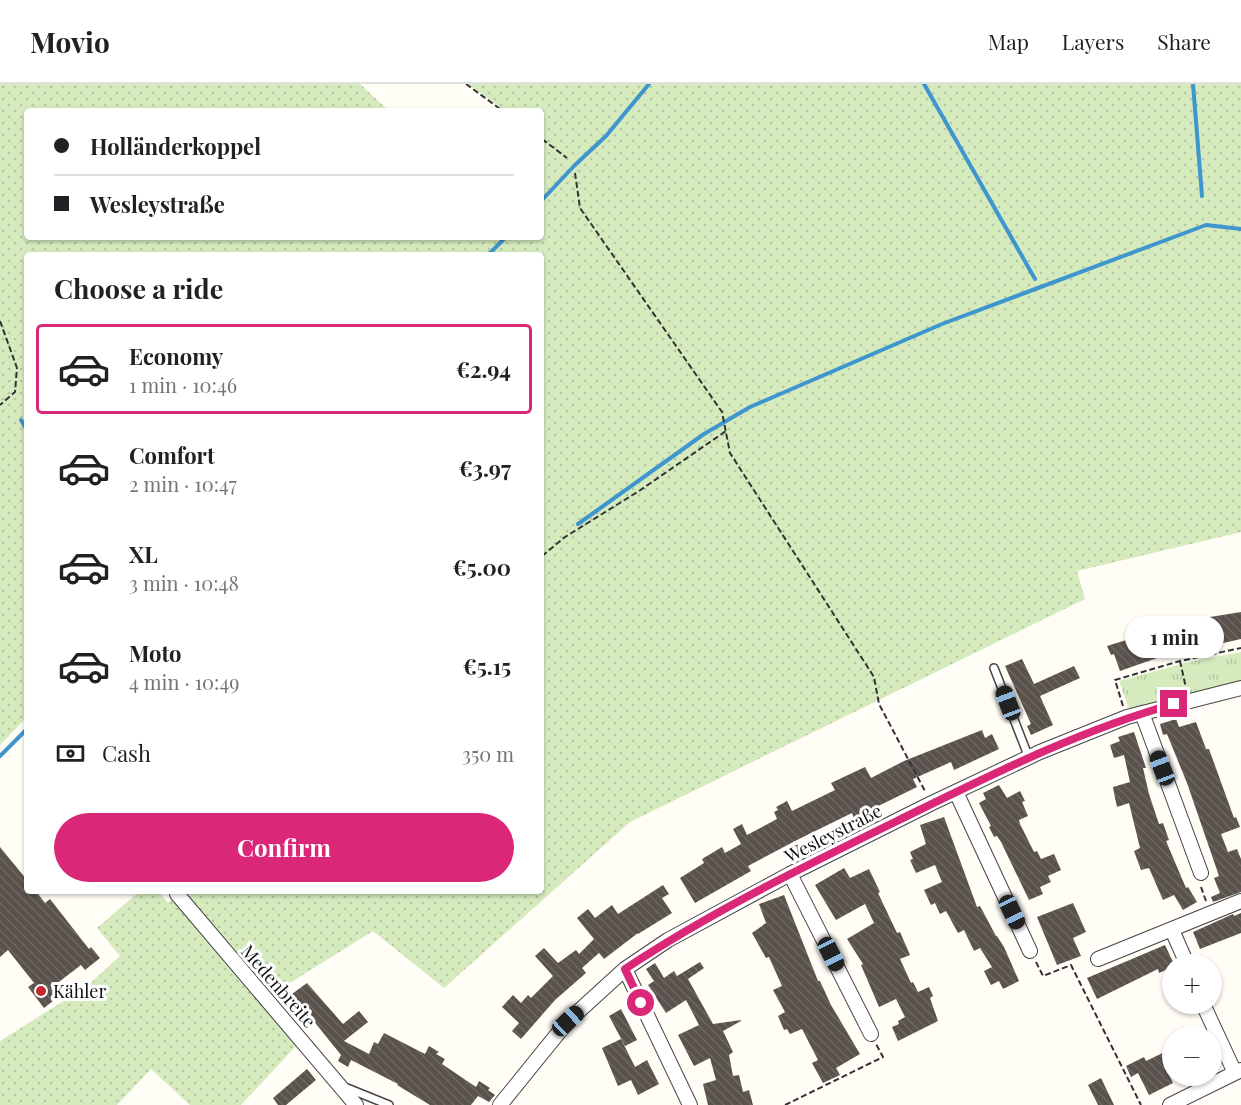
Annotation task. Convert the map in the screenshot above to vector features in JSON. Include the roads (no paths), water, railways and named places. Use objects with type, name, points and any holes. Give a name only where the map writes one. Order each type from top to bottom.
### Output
[{"type":"street","name":"Wesleystraße","points":[[500,1105],[568,1021],[625,969],[668,940],[790,874],[932,803],[1029,758],[1127,717],[1241,688]]},
{"type":"street","points":[[1142,713],[1201,873]]},
{"type":"street","points":[[956,792],[1030,951]]},
{"type":"street","points":[[790,874],[871,1034]]},
{"type":"street","name":"Medenbreite","points":[[176,894],[356,1105]]},
{"type":"street","points":[[1098,959],[1241,901]]},
{"type":"street","points":[[1172,930],[1182,954]]},
{"type":"street","points":[[625,969],[690,1105]]},
{"type":"street","points":[[1170,1105],[1238,1072],[1208,1014]]},
{"type":"lane","points":[[994,668],[1029,758]]},
{"type":"lane","points":[[340,1086],[389,1105]]},
{"type":"waterway","points":[[544,198],[606,136],[649,84]]},
{"type":"waterway","points":[[924,84],[1035,279]]},
{"type":"waterway","points":[[1193,84],[1202,196]]},
{"type":"waterway","points":[[578,524],[704,434],[750,407],[942,324],[1206,225],[1241,229]]},
{"type":"waterway","points":[[491,252],[503,240]]},
{"type":"waterway","points":[[21,420],[24,425]]},
{"type":"waterway","points":[[0,756],[24,732]]},
{"type":"place","name":"Kähler","points":[[41,991]]}]
